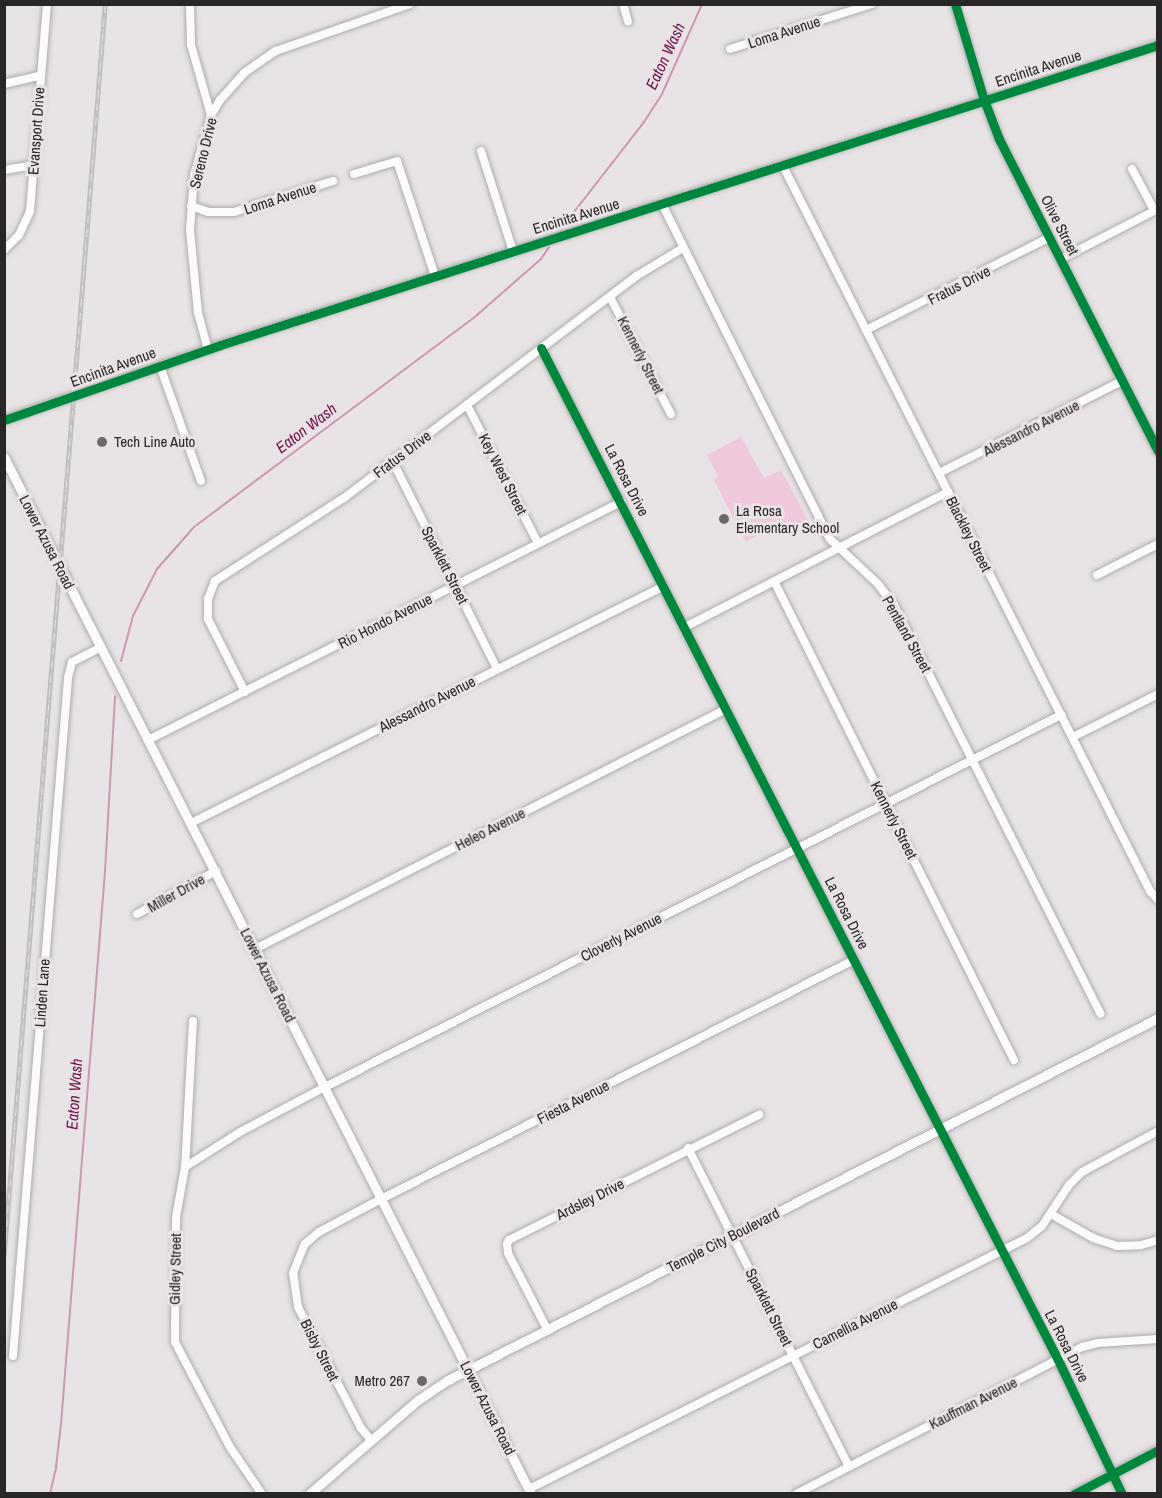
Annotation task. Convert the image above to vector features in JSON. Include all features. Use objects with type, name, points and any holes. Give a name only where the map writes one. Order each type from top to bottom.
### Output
[{"type":"main road","name":"Lower Azusa Road","points":[[4,457],[530,1491]]},
{"type":"main road","name":"Temple City Boulevard","points":[[309,1494],[425,1394],[469,1369],[1158,1018]]},
{"type":"street","name":"Evansport Drive","points":[[4,250],[12,244],[26,224],[32,193],[40,76],[48,4]]},
{"type":"street","points":[[190,4],[190,45],[211,115]]},
{"type":"street","name":"Sereno Drive","points":[[208,350],[193,283],[190,231],[194,175],[211,115],[220,100],[244,73],[276,51],[410,4]]},
{"type":"street","points":[[623,4],[628,21]]},
{"type":"street","name":"Loma Avenue","points":[[730,50],[872,4]]},
{"type":"street","name":"Olive Street","points":[[955,4],[984,100],[999,139],[1158,451]]},
{"type":"street","name":"Encinita Avenue","points":[[4,420],[435,276],[1158,45]]},
{"type":"street","points":[[4,84],[40,76]]},
{"type":"street","points":[[481,151],[513,251]]},
{"type":"street","points":[[354,174],[397,161],[435,276]]},
{"type":"street","points":[[4,170],[34,165]]},
{"type":"street","name":"Blackley Street","points":[[783,165],[1061,715],[1158,900]]},
{"type":"street","points":[[1061,259],[1156,209],[1132,169]]},
{"type":"street","name":"Loma Avenue","points":[[191,206],[207,212],[234,212],[333,181]]},
{"type":"street","name":"Pentland Street","points":[[662,204],[830,539],[878,584],[894,605],[1101,1014]]},
{"type":"street","name":"Fratus Drive","points":[[866,330],[1050,237]]},
{"type":"street","name":"Fratus Drive","points":[[245,692],[208,619],[208,599],[215,581],[321,514],[656,263],[683,248]]},
{"type":"street","name":"Kennerly Street","points":[[610,297],[671,414]]},
{"type":"street","name":"La Rosa Drive","points":[[541,348],[1058,1360],[1122,1494]]},
{"type":"street","points":[[160,366],[201,481]]},
{"type":"street","name":"Alessandro Avenue","points":[[939,473],[1122,381]]},
{"type":"street","name":"Key West Street","points":[[467,405],[538,543]]},
{"type":"street","name":"Sparklett Street","points":[[393,462],[497,669]]},
{"type":"street","points":[[685,627],[948,492]]},
{"type":"street","name":"Rio Hondo Avenue","points":[[148,740],[621,502]]},
{"type":"street","points":[[1097,575],[1158,544]]},
{"type":"street","name":"Kennerly Street","points":[[774,581],[1014,1060]]},
{"type":"street","name":"Alessandro Avenue","points":[[191,823],[664,586]]},
{"type":"street","name":"Linden Lane","points":[[13,1356],[68,678],[72,662],[101,647]]},
{"type":"street","points":[[1073,737],[1158,694]]},
{"type":"street","name":"Heleo Avenue","points":[[255,949],[726,709]]},
{"type":"street","name":"Cloverly Avenue","points":[[185,1167],[240,1132],[325,1087],[1061,715]]},
{"type":"street","name":"Miller Drive","points":[[137,914],[216,871]]},
{"type":"street","name":"Fiesta Avenue","points":[[300,1253],[305,1244],[319,1232],[381,1199],[854,960]]},
{"type":"street","name":"Gidley Street","points":[[193,1021],[185,1167],[176,1217],[175,1342],[230,1447],[262,1494]]},
{"type":"street","name":"Ardsley Drive","points":[[547,1329],[506,1249],[509,1240],[688,1148],[759,1115]]},
{"type":"street","name":"Camellia Avenue","points":[[530,1491],[793,1354],[1027,1238],[1042,1226],[1069,1185],[1082,1172],[1158,1131]]},
{"type":"street","name":"Sparklett Street","points":[[688,1148],[849,1467]]},
{"type":"street","points":[[1051,1214],[1093,1238],[1117,1246],[1141,1245],[1158,1240]]},
{"type":"street","name":"Bisby Street","points":[[300,1253],[293,1273],[298,1307],[360,1428],[371,1440]]},
{"type":"street","name":"Kauffman Avenue","points":[[796,1494],[1082,1347],[1098,1343],[1158,1340]]},
{"type":"street","points":[[1074,1494],[1158,1450]]},
{"type":"shaded area","points":[[741,437],[764,478],[781,470],[808,520],[777,534],[764,532],[746,542],[714,480],[718,476],[707,455]]},
{"type":"waterway","name":"Eaton Wash","points":[[560,230],[644,122],[662,94],[702,4]]},
{"type":"waterway","name":"Eaton Wash","points":[[121,661],[133,616],[157,569],[194,527],[477,315],[541,259],[549,247]]},
{"type":"waterway","name":"Eaton Wash","points":[[50,1494],[61,1424],[105,871],[115,696]]},
{"type":"railway","points":[[4,1255],[105,4]]},
{"type":"cycle path","points":[[955,4],[984,100],[999,139],[1158,451]]},
{"type":"cycle path","points":[[4,420],[220,345],[1158,45]]},
{"type":"cycle path","points":[[541,348],[1058,1360],[1122,1494]]},
{"type":"cycle path","points":[[1074,1494],[1158,1450]]},
{"type":"place","name":"Tech Line Auto","points":[[102,442]]},
{"type":"place","name":"La Rosa Elementary School","points":[[724,519]]},
{"type":"place","name":"Metro 267","points":[[422,1381]]}]
